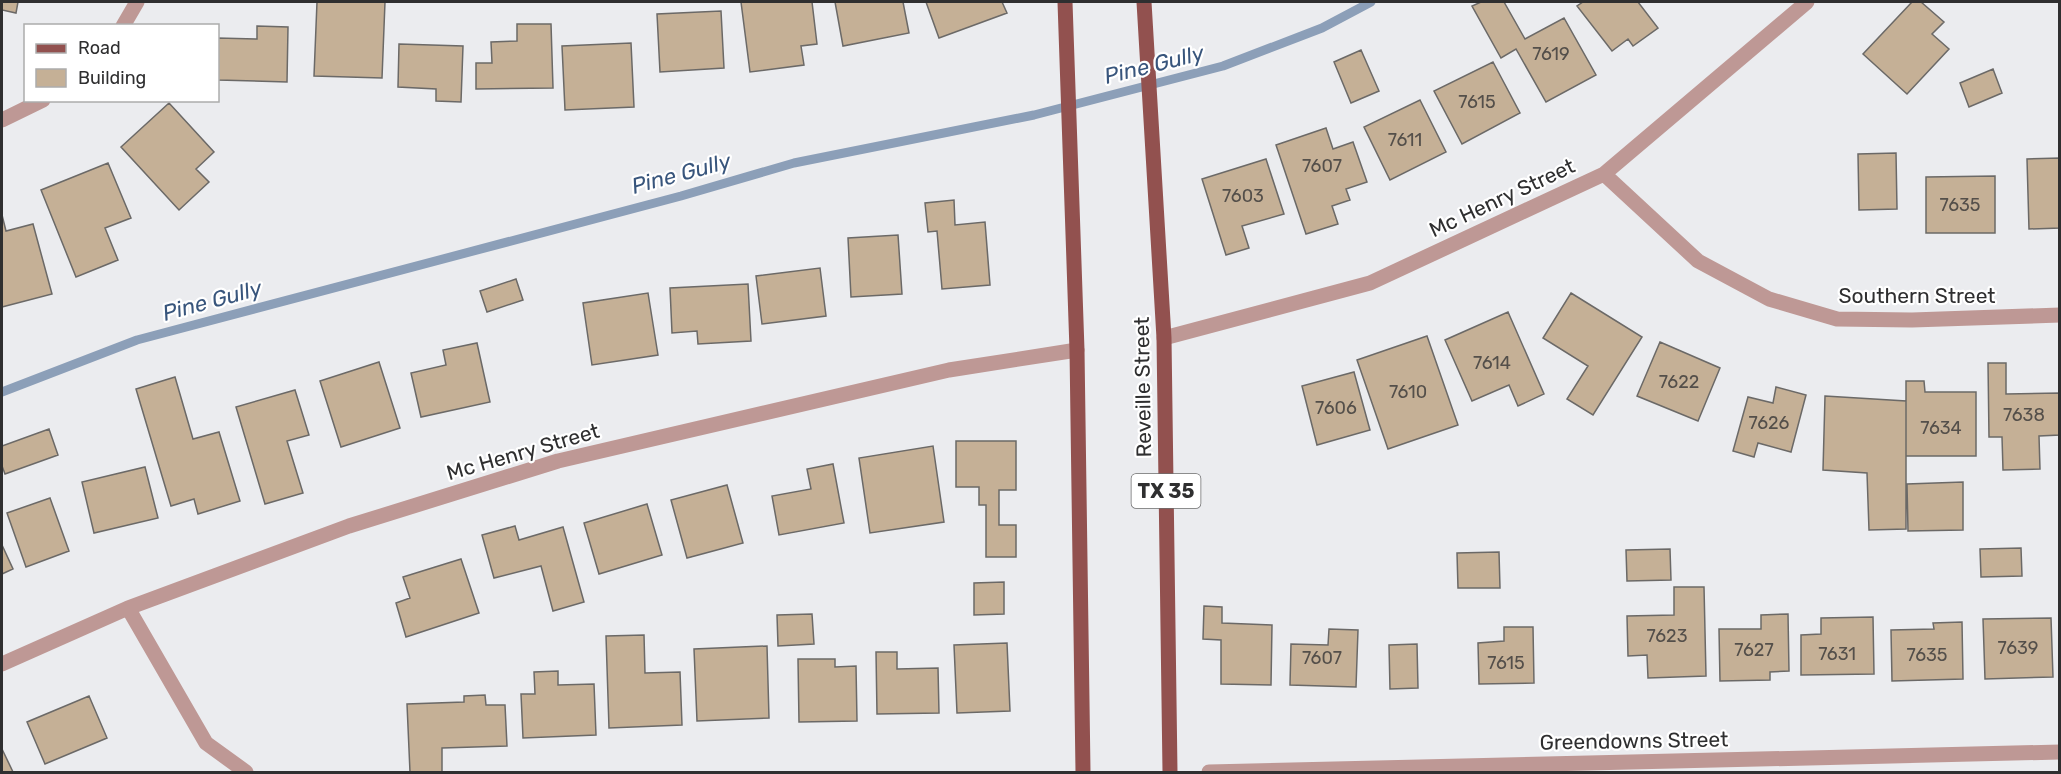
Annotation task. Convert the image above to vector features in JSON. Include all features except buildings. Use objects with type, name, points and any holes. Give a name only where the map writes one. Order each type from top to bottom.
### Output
[{"type":"main road","points":[[1065,2],[1077,350],[1083,772]]},
{"type":"main road","name":"Reveille Street","points":[[1144,2],[1164,338],[1170,772]]},
{"type":"street","points":[[124,24],[137,2]]},
{"type":"street","name":"Mc Henry Street","points":[[1164,338],[1370,283],[1604,174],[1807,2]]},
{"type":"street","points":[[2,120],[39,102]]},
{"type":"street","name":"Southern Street","points":[[1604,174],[1698,261],[1769,299],[1837,319],[1912,320],[2060,315]]},
{"type":"street","name":"Mc Henry Street","points":[[2,664],[128,608],[349,526],[558,461],[949,370],[1077,350]]},
{"type":"street","points":[[128,608],[206,743],[246,772]]},
{"type":"street","name":"Greendowns Street","points":[[1209,772],[2060,752]]},
{"type":"waterway","name":"Pine Gully","points":[[2,392],[137,340],[681,196],[794,163],[1034,115],[1223,66],[1322,28],[1371,2]]}]
